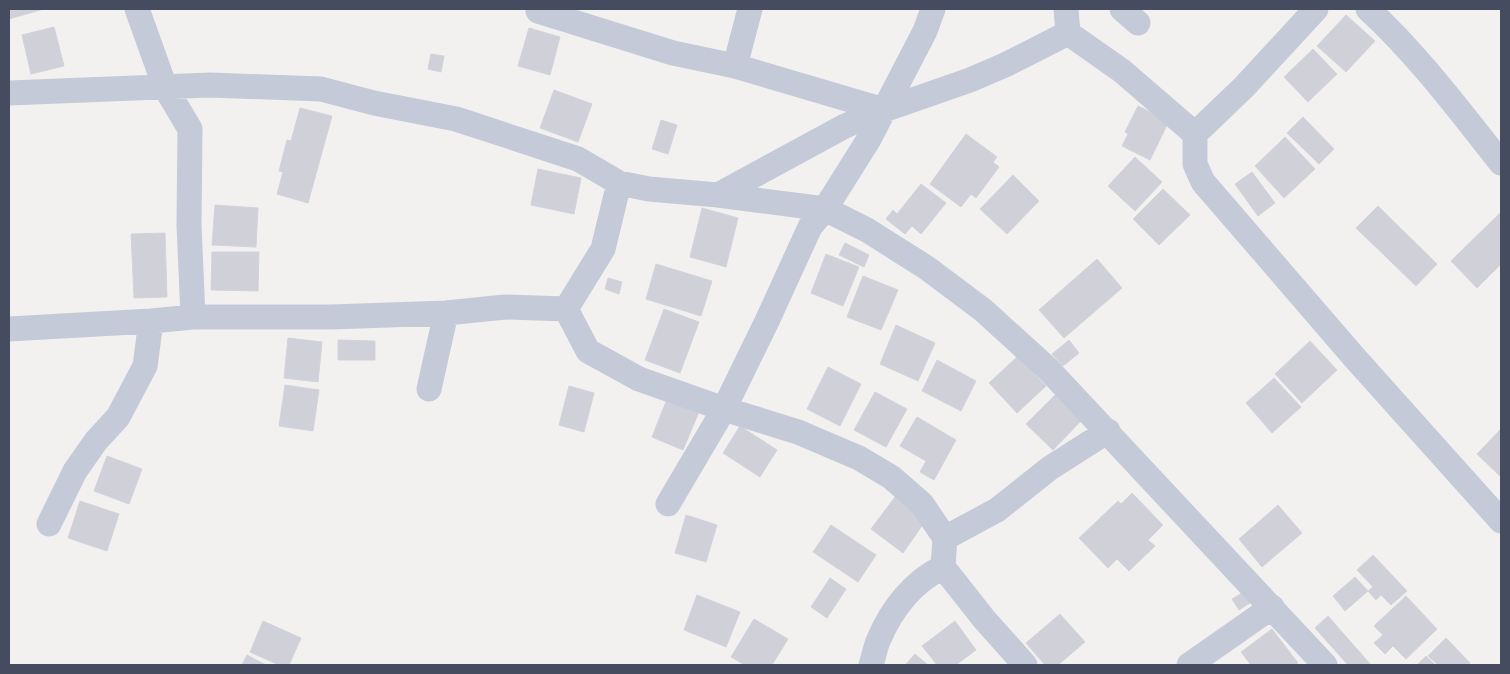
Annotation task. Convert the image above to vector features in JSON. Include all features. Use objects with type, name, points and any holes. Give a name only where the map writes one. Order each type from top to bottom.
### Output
[{"type":"street","points":[[137,9],[165,87],[190,129],[190,224],[193,317]]},
{"type":"street","points":[[735,66],[750,9]]},
{"type":"street","points":[[668,504],[724,409],[810,227],[825,209],[869,139],[925,31],[934,9]]},
{"type":"street","points":[[1066,9],[1068,33]]},
{"type":"street","points":[[1316,9],[1244,87],[1195,134],[1195,164],[1203,182],[1354,357],[1501,521]]},
{"type":"street","points":[[1368,9],[1390,29],[1437,83],[1501,163]]},
{"type":"street","points":[[538,11],[673,53],[735,66],[884,110]]},
{"type":"street","points":[[718,195],[845,126],[884,110],[970,80],[1005,65],[1068,33]]},
{"type":"street","points":[[1068,33],[1122,71],[1195,134]]},
{"type":"street","points":[[9,93],[228,85],[321,89],[374,103],[456,119],[578,159],[620,183],[649,189],[718,195],[825,209],[867,230],[927,268],[983,310],[1048,369],[1325,665]]},
{"type":"street","points":[[566,309],[603,250],[620,183]]},
{"type":"street","points":[[9,329],[193,317],[331,317],[446,313],[505,308],[566,309]]},
{"type":"street","points":[[566,309],[588,351],[639,379],[724,409],[798,432],[859,458],[891,477],[922,504],[945,538],[943,567],[984,619],[1025,665]]},
{"type":"street","points":[[429,389],[446,313]]},
{"type":"street","points":[[49,524],[75,471],[96,441],[118,417],[145,366],[151,321]]},
{"type":"street","points":[[945,538],[997,510],[1050,468],[1108,431]]},
{"type":"street","points":[[871,665],[878,639],[899,603],[927,575],[943,567]]},
{"type":"street","points":[[1189,665],[1272,607]]},
{"type":"building","points":[[9,9],[44,9],[9,19]]},
{"type":"building","points":[[1346,15],[1375,41],[1346,72],[1317,46]]},
{"type":"building","points":[[54,27],[64,66],[31,74],[22,35]]},
{"type":"building","points":[[529,28],[560,37],[550,75],[518,66]]},
{"type":"building","points":[[1313,49],[1337,74],[1308,102],[1284,77]]},
{"type":"building","points":[[431,54],[444,56],[441,72],[428,69]]},
{"type":"building","points":[[554,90],[592,104],[578,142],[540,128]]},
{"type":"building","points":[[1138,106],[1169,121],[1150,160],[1122,146],[1128,134],[1125,132]]},
{"type":"building","points":[[300,108],[332,116],[308,203],[277,194],[283,172],[279,171],[287,140],[291,141]]},
{"type":"building","points":[[1303,117],[1334,149],[1319,164],[1287,133]]},
{"type":"building","points":[[661,120],[677,125],[668,154],[652,149]]},
{"type":"building","points":[[966,134],[997,157],[993,162],[999,167],[976,198],[971,194],[961,207],[930,184]]},
{"type":"building","points":[[1285,137],[1315,169],[1284,198],[1255,166]]},
{"type":"building","points":[[1135,157],[1162,182],[1135,211],[1108,186]]},
{"type":"building","points":[[538,169],[581,178],[574,214],[531,205]]},
{"type":"building","points":[[1252,172],[1275,203],[1258,216],[1235,184]]},
{"type":"building","points":[[1013,175],[1039,201],[1007,234],[980,209]]},
{"type":"building","points":[[921,184],[946,203],[921,234],[912,226],[905,234],[886,219],[893,210],[897,214]]},
{"type":"building","points":[[1163,189],[1190,215],[1159,245],[1133,219]]},
{"type":"building","points":[[215,205],[258,208],[256,247],[212,245]]},
{"type":"building","points":[[1378,206],[1437,264],[1416,286],[1356,228]]},
{"type":"building","points":[[702,208],[738,218],[726,267],[690,257]]},
{"type":"building","points":[[1500,213],[1501,264],[1477,288],[1451,261]]},
{"type":"building","points":[[165,233],[167,297],[134,298],[131,234]]},
{"type":"building","points":[[845,243],[869,255],[864,267],[839,255]]},
{"type":"building","points":[[212,252],[259,252],[258,291],[211,290]]},
{"type":"building","points":[[826,254],[859,267],[843,306],[811,293]]},
{"type":"building","points":[[1097,259],[1122,288],[1064,338],[1039,310]]},
{"type":"building","points":[[656,264],[712,281],[701,316],[646,299]]},
{"type":"building","points":[[863,276],[898,290],[881,330],[847,317]]},
{"type":"building","points":[[608,278],[622,282],[619,294],[605,289]]},
{"type":"building","points":[[664,309],[699,322],[680,373],[645,360]]},
{"type":"building","points":[[896,325],[935,343],[918,381],[880,364]]},
{"type":"building","points":[[288,338],[322,342],[318,382],[284,378]]},
{"type":"building","points":[[338,340],[375,341],[375,360],[338,360]]},
{"type":"building","points":[[1069,340],[1079,353],[1063,366],[1052,354]]},
{"type":"building","points":[[1310,341],[1337,370],[1302,403],[1275,374]]},
{"type":"building","points":[[1018,356],[1046,386],[1017,413],[989,383]]},
{"type":"building","points":[[937,360],[976,381],[961,411],[922,391]]},
{"type":"building","points":[[828,367],[861,384],[840,426],[807,409]]},
{"type":"building","points":[[1274,378],[1301,407],[1272,433],[1246,403]]},
{"type":"building","points":[[285,385],[319,390],[313,431],[279,426]]},
{"type":"building","points":[[569,386],[594,393],[584,432],[559,425]]},
{"type":"building","points":[[875,392],[907,409],[886,447],[854,430]]},
{"type":"building","points":[[1055,395],[1081,421],[1053,450],[1026,424]]},
{"type":"building","points":[[667,399],[699,412],[683,450],[652,437]]},
{"type":"building","points":[[917,417],[956,440],[934,480],[920,472],[926,461],[900,446]]},
{"type":"building","points":[[740,426],[777,450],[760,477],[723,453]]},
{"type":"building","points":[[1501,429],[1501,477],[1477,454]]},
{"type":"building","points":[[107,456],[142,469],[129,504],[94,491]]},
{"type":"building","points":[[1132,493],[1163,525],[1148,540],[1155,546],[1129,571],[1117,559],[1108,568],[1079,538],[1118,501],[1121,504]]},
{"type":"building","points":[[895,497],[926,520],[903,553],[871,529]]},
{"type":"building","points":[[80,501],[119,514],[107,551],[68,538]]},
{"type":"building","points":[[1278,505],[1302,533],[1262,567],[1239,539]]},
{"type":"building","points":[[686,515],[717,525],[706,562],[675,553]]},
{"type":"building","points":[[831,525],[876,555],[858,582],[813,552]]},
{"type":"building","points":[[1373,555],[1407,591],[1391,605],[1381,595],[1376,600],[1368,591],[1373,587],[1357,570]]},
{"type":"building","points":[[1355,577],[1368,591],[1345,611],[1333,596]]},
{"type":"building","points":[[830,578],[846,589],[827,618],[811,607]]},
{"type":"building","points":[[1247,590],[1253,601],[1239,610],[1232,599]]},
{"type":"building","points":[[697,595],[740,612],[726,647],[684,630]]},
{"type":"building","points":[[1406,596],[1437,629],[1406,659],[1393,646],[1385,654],[1374,643],[1383,635],[1374,626]]},
{"type":"building","points":[[1060,614],[1085,642],[1058,665],[1045,665],[1026,643]]},
{"type":"building","points":[[1328,616],[1371,665],[1348,665],[1315,628]]},
{"type":"building","points":[[754,619],[788,639],[772,665],[745,665],[731,657]]},
{"type":"building","points":[[263,621],[301,638],[289,665],[279,665],[250,652]]},
{"type":"building","points":[[955,621],[976,650],[956,665],[937,665],[922,646]]},
{"type":"building","points":[[1272,629],[1298,663],[1295,665],[1251,665],[1241,652]]},
{"type":"building","points":[[1446,638],[1470,663],[1467,665],[1438,665],[1428,656]]},
{"type":"building","points":[[915,654],[928,665],[905,665]]},
{"type":"building","points":[[247,655],[266,665],[242,665]]},
{"type":"building","points":[[1426,656],[1435,665],[1417,665]]}]
